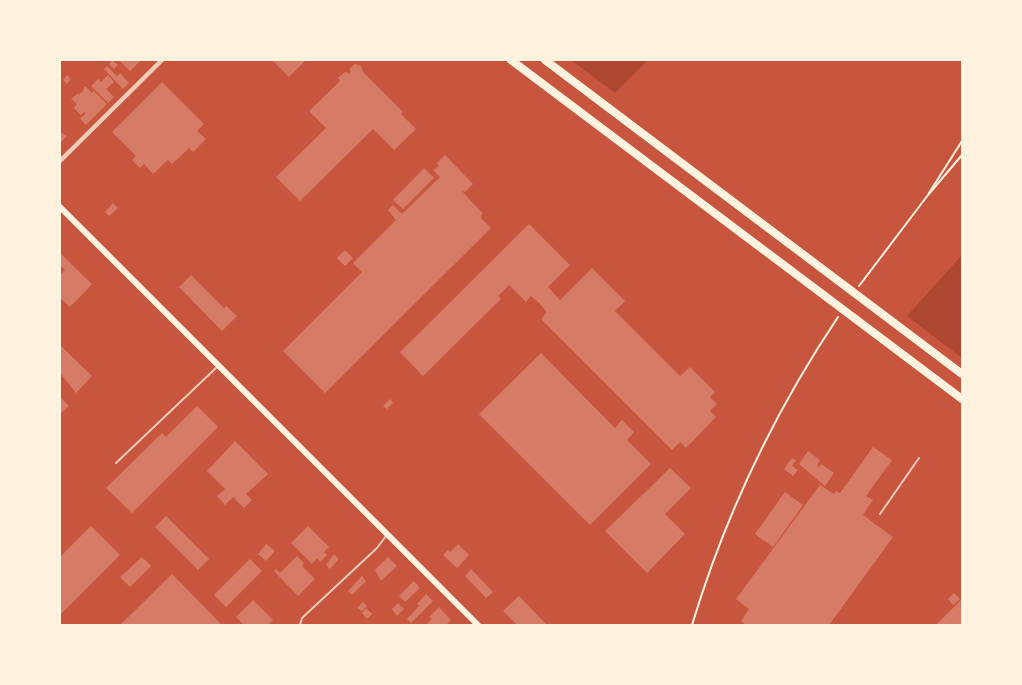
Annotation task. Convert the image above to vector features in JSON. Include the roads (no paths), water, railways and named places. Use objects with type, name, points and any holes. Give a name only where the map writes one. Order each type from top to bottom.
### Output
[{"type":"highway","points":[[511,60],[962,399]]},
{"type":"highway","points":[[546,60],[962,374]]},
{"type":"main road","points":[[60,206],[476,624]]},
{"type":"street","points":[[60,161],[162,60]]},
{"type":"lane","points":[[116,463],[219,365]]},
{"type":"lane","points":[[880,514],[919,458]]},
{"type":"lane","points":[[300,625],[302,618],[377,548],[387,534]]}]
